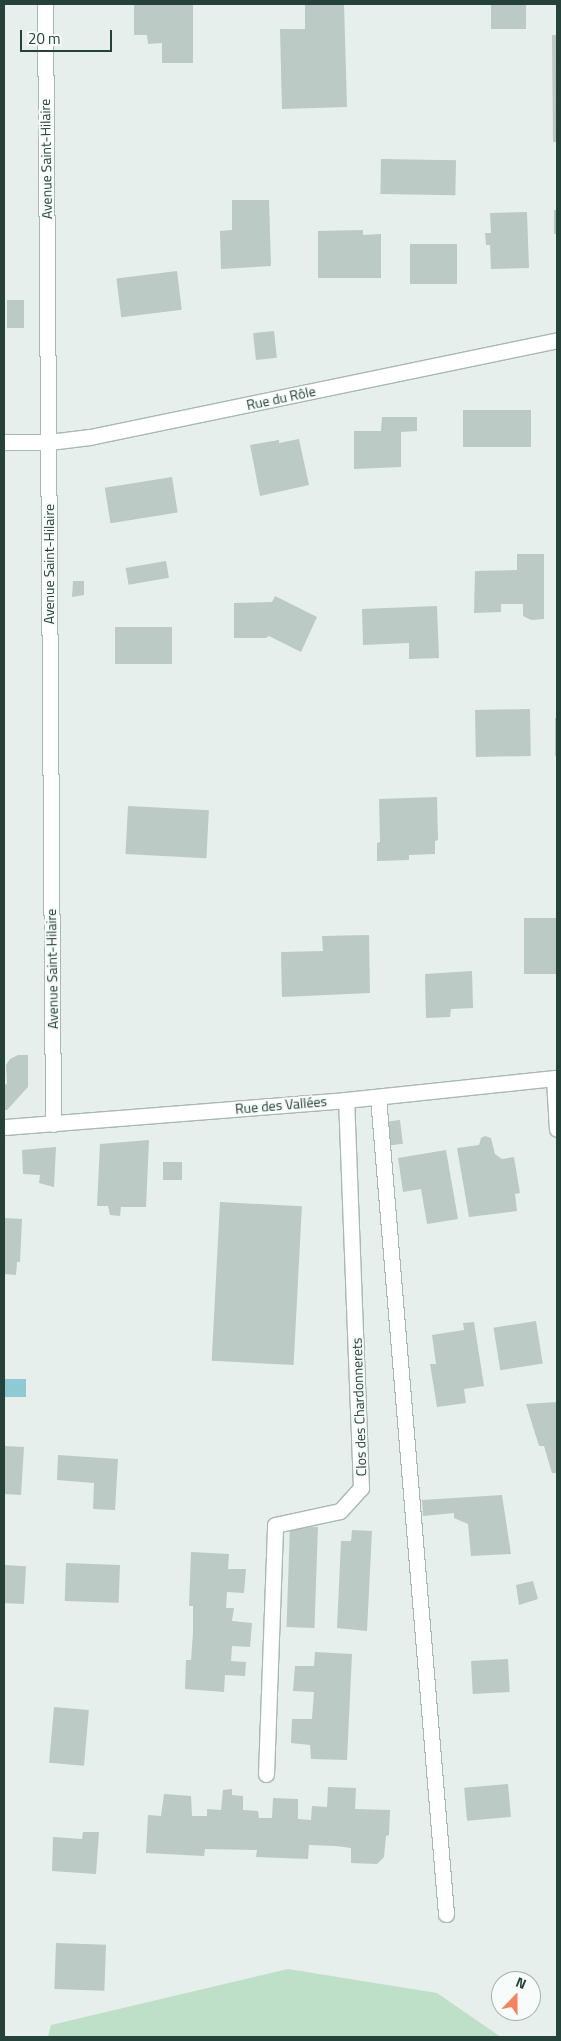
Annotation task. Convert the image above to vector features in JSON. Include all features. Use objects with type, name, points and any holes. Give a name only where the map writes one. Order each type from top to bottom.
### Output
[{"type":"street","name":"Avenue Saint-Hilaire","points":[[45,4],[53,1124]]},
{"type":"street","name":"Rue du Rôle","points":[[4,442],[49,442],[90,437],[557,340]]},
{"type":"street","name":"Rue des Vallées","points":[[4,1128],[346,1100],[556,1078]]},
{"type":"street","points":[[556,1078],[557,1129]]},
{"type":"street","points":[[378,1097],[446,1914]]},
{"type":"street","name":"Clos des Chardonnerets","points":[[266,1774],[275,1525],[340,1512],[361,1488],[346,1100]]},
{"type":"green space","points":[[288,1969],[437,1993],[501,2037],[48,2037],[51,2025]]},
{"type":"water","points":[[4,1379],[26,1379],[26,1397],[4,1397]]},
{"type":"building","points":[[134,4],[193,4],[193,63],[162,63],[162,43],[148,44],[147,35],[134,35]]},
{"type":"building","points":[[344,4],[347,107],[282,109],[280,29],[305,29],[305,5]]},
{"type":"building","points":[[491,4],[526,4],[526,29],[491,29]]},
{"type":"building","points":[[552,35],[557,35],[557,142],[553,142]]},
{"type":"building","points":[[381,159],[456,160],[455,195],[380,194]]},
{"type":"building","points":[[232,200],[269,200],[271,266],[221,269],[220,231],[232,230]]},
{"type":"building","points":[[554,210],[557,210],[557,234],[554,234]]},
{"type":"building","points":[[527,212],[529,268],[491,269],[490,245],[486,245],[485,233],[491,233],[490,213]]},
{"type":"building","points":[[363,230],[363,235],[381,234],[381,278],[318,278],[318,231]]},
{"type":"building","points":[[410,244],[457,244],[457,284],[410,284]]},
{"type":"building","points":[[177,271],[182,310],[121,317],[116,278]]},
{"type":"building","points":[[7,300],[24,300],[24,328],[7,328]]},
{"type":"building","points":[[274,331],[277,358],[256,360],[253,333]]},
{"type":"building","points":[[463,410],[531,410],[531,447],[463,447]]},
{"type":"building","points":[[382,417],[417,417],[417,431],[401,432],[401,467],[354,469],[354,431],[381,431]]},
{"type":"building","points":[[299,439],[309,485],[260,496],[250,445],[279,440],[279,443]]},
{"type":"building","points":[[172,477],[178,513],[110,523],[105,488]]},
{"type":"building","points":[[517,554],[544,554],[544,619],[531,620],[523,616],[523,604],[501,604],[501,612],[474,613],[475,571],[517,570]]},
{"type":"building","points":[[166,561],[169,578],[129,585],[126,568]]},
{"type":"building","points":[[73,581],[84,581],[84,595],[72,597]]},
{"type":"building","points":[[275,596],[317,617],[301,652],[269,636],[266,638],[234,638],[234,603],[272,602]]},
{"type":"building","points":[[437,606],[439,658],[409,659],[409,643],[363,645],[362,609]]},
{"type":"building","points":[[115,627],[172,627],[172,664],[115,664]]},
{"type":"building","points":[[530,709],[531,756],[476,757],[475,710]]},
{"type":"building","points":[[555,718],[557,718],[557,756],[555,756]]},
{"type":"building","points":[[437,797],[438,840],[435,841],[435,854],[409,855],[409,860],[377,861],[377,843],[380,842],[379,799]]},
{"type":"building","points":[[128,806],[209,810],[206,858],[125,854]]},
{"type":"building","points":[[524,918],[557,918],[557,974],[524,974]]},
{"type":"building","points":[[369,935],[370,993],[282,997],[281,952],[323,951],[322,936]]},
{"type":"building","points":[[472,971],[473,1008],[451,1009],[450,1017],[426,1018],[425,974]]},
{"type":"building","points":[[18,1055],[28,1055],[28,1087],[7,1110],[4,1110],[4,1085],[7,1084],[6,1065],[10,1059]]},
{"type":"building","points":[[400,1120],[403,1144],[389,1146],[386,1122]]},
{"type":"building","points":[[485,1136],[491,1138],[495,1154],[502,1159],[514,1157],[520,1193],[515,1194],[517,1211],[469,1217],[457,1148],[479,1145],[481,1138]]},
{"type":"building","points":[[149,1140],[146,1207],[121,1207],[120,1216],[110,1215],[108,1206],[97,1206],[100,1144]]},
{"type":"building","points":[[56,1147],[54,1187],[39,1183],[40,1175],[23,1174],[22,1150]]},
{"type":"building","points":[[446,1150],[458,1219],[427,1224],[421,1189],[403,1192],[398,1158]]},
{"type":"building","points":[[163,1162],[182,1162],[182,1180],[163,1180]]},
{"type":"building","points":[[220,1202],[302,1206],[294,1365],[212,1361]]},
{"type":"building","points":[[4,1218],[22,1219],[20,1262],[17,1262],[16,1275],[4,1274]]},
{"type":"building","points":[[536,1321],[543,1363],[500,1370],[494,1328]]},
{"type":"building","points":[[474,1322],[484,1386],[464,1389],[466,1403],[437,1407],[430,1364],[436,1364],[432,1335],[464,1330],[463,1323]]},
{"type":"building","points":[[557,1402],[557,1473],[552,1473],[544,1446],[539,1446],[526,1404]]},
{"type":"building","points":[[4,1446],[24,1447],[21,1495],[4,1494]]},
{"type":"building","points":[[58,1455],[118,1459],[115,1510],[93,1509],[94,1483],[57,1480]]},
{"type":"building","points":[[502,1495],[511,1554],[471,1556],[468,1524],[454,1518],[454,1513],[423,1516],[422,1500]]},
{"type":"building","points":[[290,1526],[318,1527],[314,1628],[286,1627]]},
{"type":"building","points":[[352,1530],[372,1531],[367,1631],[337,1628],[341,1541],[351,1541]]},
{"type":"building","points":[[191,1552],[229,1554],[228,1569],[246,1569],[244,1593],[227,1592],[226,1608],[234,1608],[232,1621],[252,1623],[250,1647],[232,1646],[231,1661],[246,1662],[245,1676],[225,1675],[224,1692],[185,1689],[186,1660],[191,1660],[193,1633],[193,1606],[189,1606]]},
{"type":"building","points":[[66,1563],[120,1565],[119,1603],[65,1601]]},
{"type":"building","points":[[4,1565],[26,1566],[24,1604],[4,1603]]},
{"type":"building","points":[[533,1581],[538,1599],[519,1605],[516,1585]]},
{"type":"building","points":[[315,1652],[352,1654],[347,1760],[311,1759],[310,1745],[291,1743],[292,1719],[312,1719],[314,1692],[293,1691],[295,1666],[314,1666]]},
{"type":"building","points":[[508,1659],[510,1692],[473,1694],[471,1661]]},
{"type":"building","points":[[54,1707],[89,1710],[84,1766],[49,1763]]},
{"type":"building","points":[[508,1784],[511,1817],[467,1821],[464,1788]]},
{"type":"building","points":[[328,1787],[356,1788],[355,1809],[390,1810],[389,1835],[386,1836],[384,1857],[377,1864],[351,1863],[351,1848],[336,1846],[309,1845],[308,1859],[256,1857],[257,1850],[205,1849],[204,1856],[146,1853],[148,1815],[161,1816],[164,1794],[191,1796],[192,1816],[207,1816],[207,1809],[221,1810],[223,1790],[232,1789],[232,1795],[243,1796],[243,1810],[258,1811],[259,1818],[272,1818],[273,1798],[298,1799],[298,1819],[311,1820],[312,1806],[327,1807]]},
{"type":"building","points":[[83,1832],[99,1832],[96,1874],[52,1871],[53,1837],[82,1839]]},
{"type":"building","points":[[56,1943],[106,1945],[104,1991],[54,1989]]}]
